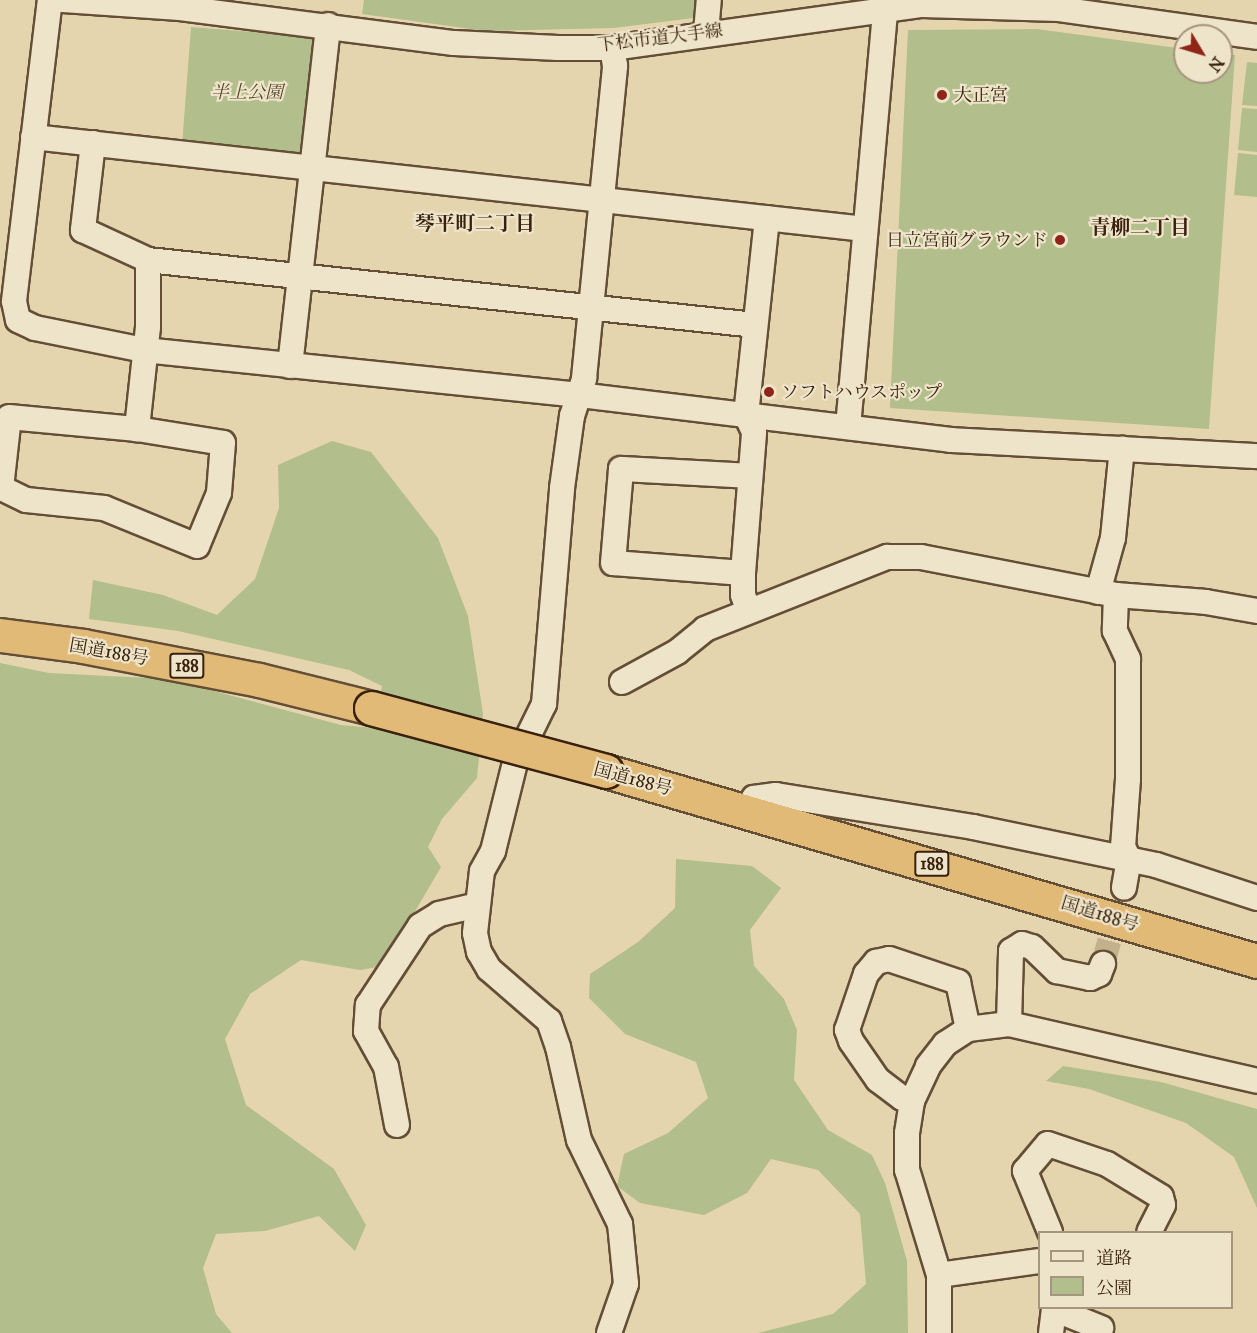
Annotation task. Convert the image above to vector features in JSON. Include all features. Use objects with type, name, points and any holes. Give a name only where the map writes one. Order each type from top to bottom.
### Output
[{"type":"highway","name":"国道188号","points":[[0,635],[83,646],[248,678],[371,708],[747,810],[1255,962]]},
{"type":"street","points":[[50,0],[14,301],[9,325],[144,350],[580,395],[951,440],[1257,456]]},
{"type":"street","name":"下松市道大手線","points":[[63,0],[150,9],[180,4],[454,43],[612,48],[885,4],[1060,4],[1257,37]]},
{"type":"street","points":[[706,32],[709,0]]},
{"type":"street","points":[[848,427],[885,4]]},
{"type":"street","points":[[290,366],[302,275],[328,25]]},
{"type":"street","points":[[609,1333],[626,1284],[620,1224],[579,1140],[558,1047],[549,1021],[489,969],[479,952],[477,905],[482,871],[493,850],[515,763],[544,704],[562,488],[572,416],[580,395],[591,306],[615,66],[612,48]]},
{"type":"street","points":[[33,137],[602,197],[865,229]]},
{"type":"street","points":[[93,143],[84,230],[148,260],[755,325]]},
{"type":"street","points":[[748,610],[743,595],[743,573],[754,432],[746,415],[767,218]]},
{"type":"street","points":[[137,429],[144,350],[148,260]]},
{"type":"street","points":[[9,417],[137,429],[223,443],[219,493],[197,546],[104,508],[26,500],[1,488],[9,417]]},
{"type":"street","points":[[1122,448],[1107,593],[1115,631],[1128,659],[1128,779],[1123,847],[1129,859],[1124,888]]},
{"type":"street","points":[[743,573],[613,563],[621,469],[749,477]]},
{"type":"street","points":[[622,682],[677,652],[705,629],[748,610],[887,557],[921,557],[1107,593],[1206,602],[1257,611]]},
{"type":"street","points":[[747,810],[754,798],[776,795],[973,827],[1129,859],[1257,898]]},
{"type":"street","points":[[397,1125],[386,1066],[366,1031],[368,1005],[420,926],[439,914],[477,905]]},
{"type":"street","points":[[1009,1024],[1011,951],[1022,944],[1032,947],[1057,971],[1090,978],[1099,974],[1103,964]]},
{"type":"street","points":[[912,1101],[902,1098],[878,1080],[851,1041],[847,1030],[866,974],[876,962],[890,959],[957,982],[968,1029]]},
{"type":"street","points":[[939,1333],[942,1302],[939,1275],[907,1170],[907,1133],[912,1101],[928,1066],[945,1044],[968,1029],[1009,1024],[1257,1081]]},
{"type":"street","points":[[1049,1231],[1025,1171],[1048,1144],[1107,1164],[1161,1197],[1163,1205],[1150,1231]]},
{"type":"street","points":[[939,1275],[1038,1261]]},
{"type":"street","points":[[1051,1333],[1054,1309]]},
{"type":"street","points":[[1058,1309],[1107,1323]]},
{"type":"green space","points":[[364,0],[695,0],[693,18],[614,28],[486,31],[362,14]]},
{"type":"green space","name":"半上公園","points":[[191,27],[313,37],[302,159],[182,146]]},
{"type":"green space","name":"日立宮前グラウンド","points":[[1037,29],[1173,47],[1173,84],[1233,84],[1209,429],[890,408],[908,30]]},
{"type":"green space","name":"日立宮前グラウンド","points":[[1233,55],[1235,55],[1233,84]]},
{"type":"green space","points":[[1247,62],[1257,63],[1257,106],[1242,105]]},
{"type":"green space","points":[[1242,108],[1257,109],[1257,152],[1238,150]]},
{"type":"green space","points":[[1238,153],[1257,155],[1257,197],[1234,195]]},
{"type":"green space","points":[[332,441],[371,452],[438,538],[468,616],[483,714],[477,778],[442,819],[428,847],[441,867],[383,966],[360,970],[301,960],[250,994],[225,1039],[246,1105],[334,1169],[366,1225],[355,1251],[319,1216],[265,1231],[216,1234],[203,1268],[216,1314],[232,1333],[0,1333],[0,663],[49,673],[169,679],[341,725],[374,728],[382,686],[349,670],[178,631],[89,619],[93,580],[163,595],[217,615],[255,579],[279,508],[278,465]]},
{"type":"green space","points":[[676,859],[752,866],[781,888],[750,930],[754,966],[784,999],[797,1030],[794,1080],[828,1130],[872,1155],[885,1183],[907,1261],[908,1333],[758,1333],[833,1314],[866,1284],[860,1214],[818,1170],[771,1159],[747,1193],[704,1215],[640,1203],[617,1186],[624,1154],[668,1133],[708,1098],[696,1062],[625,1034],[589,998],[590,974],[638,942],[675,908]]},
{"type":"green space","points":[[1063,1066],[1161,1082],[1257,1109],[1257,1208],[1234,1157],[1186,1123],[1089,1089],[1046,1081]]},
{"type":"tunnel","points":[[1103,964],[1124,888]]},
{"type":"place","name":"大正宮","points":[[942,95]]},
{"type":"place","name":"日立宮前グラウンド","points":[[1060,240]]},
{"type":"place","name":"ソフトハウスポップ","points":[[769,392]]},
{"type":"district","name":"琴平町二丁目","points":[[475,223]]},
{"type":"district","name":"青柳二丁目","points":[[1140,227]]}]
